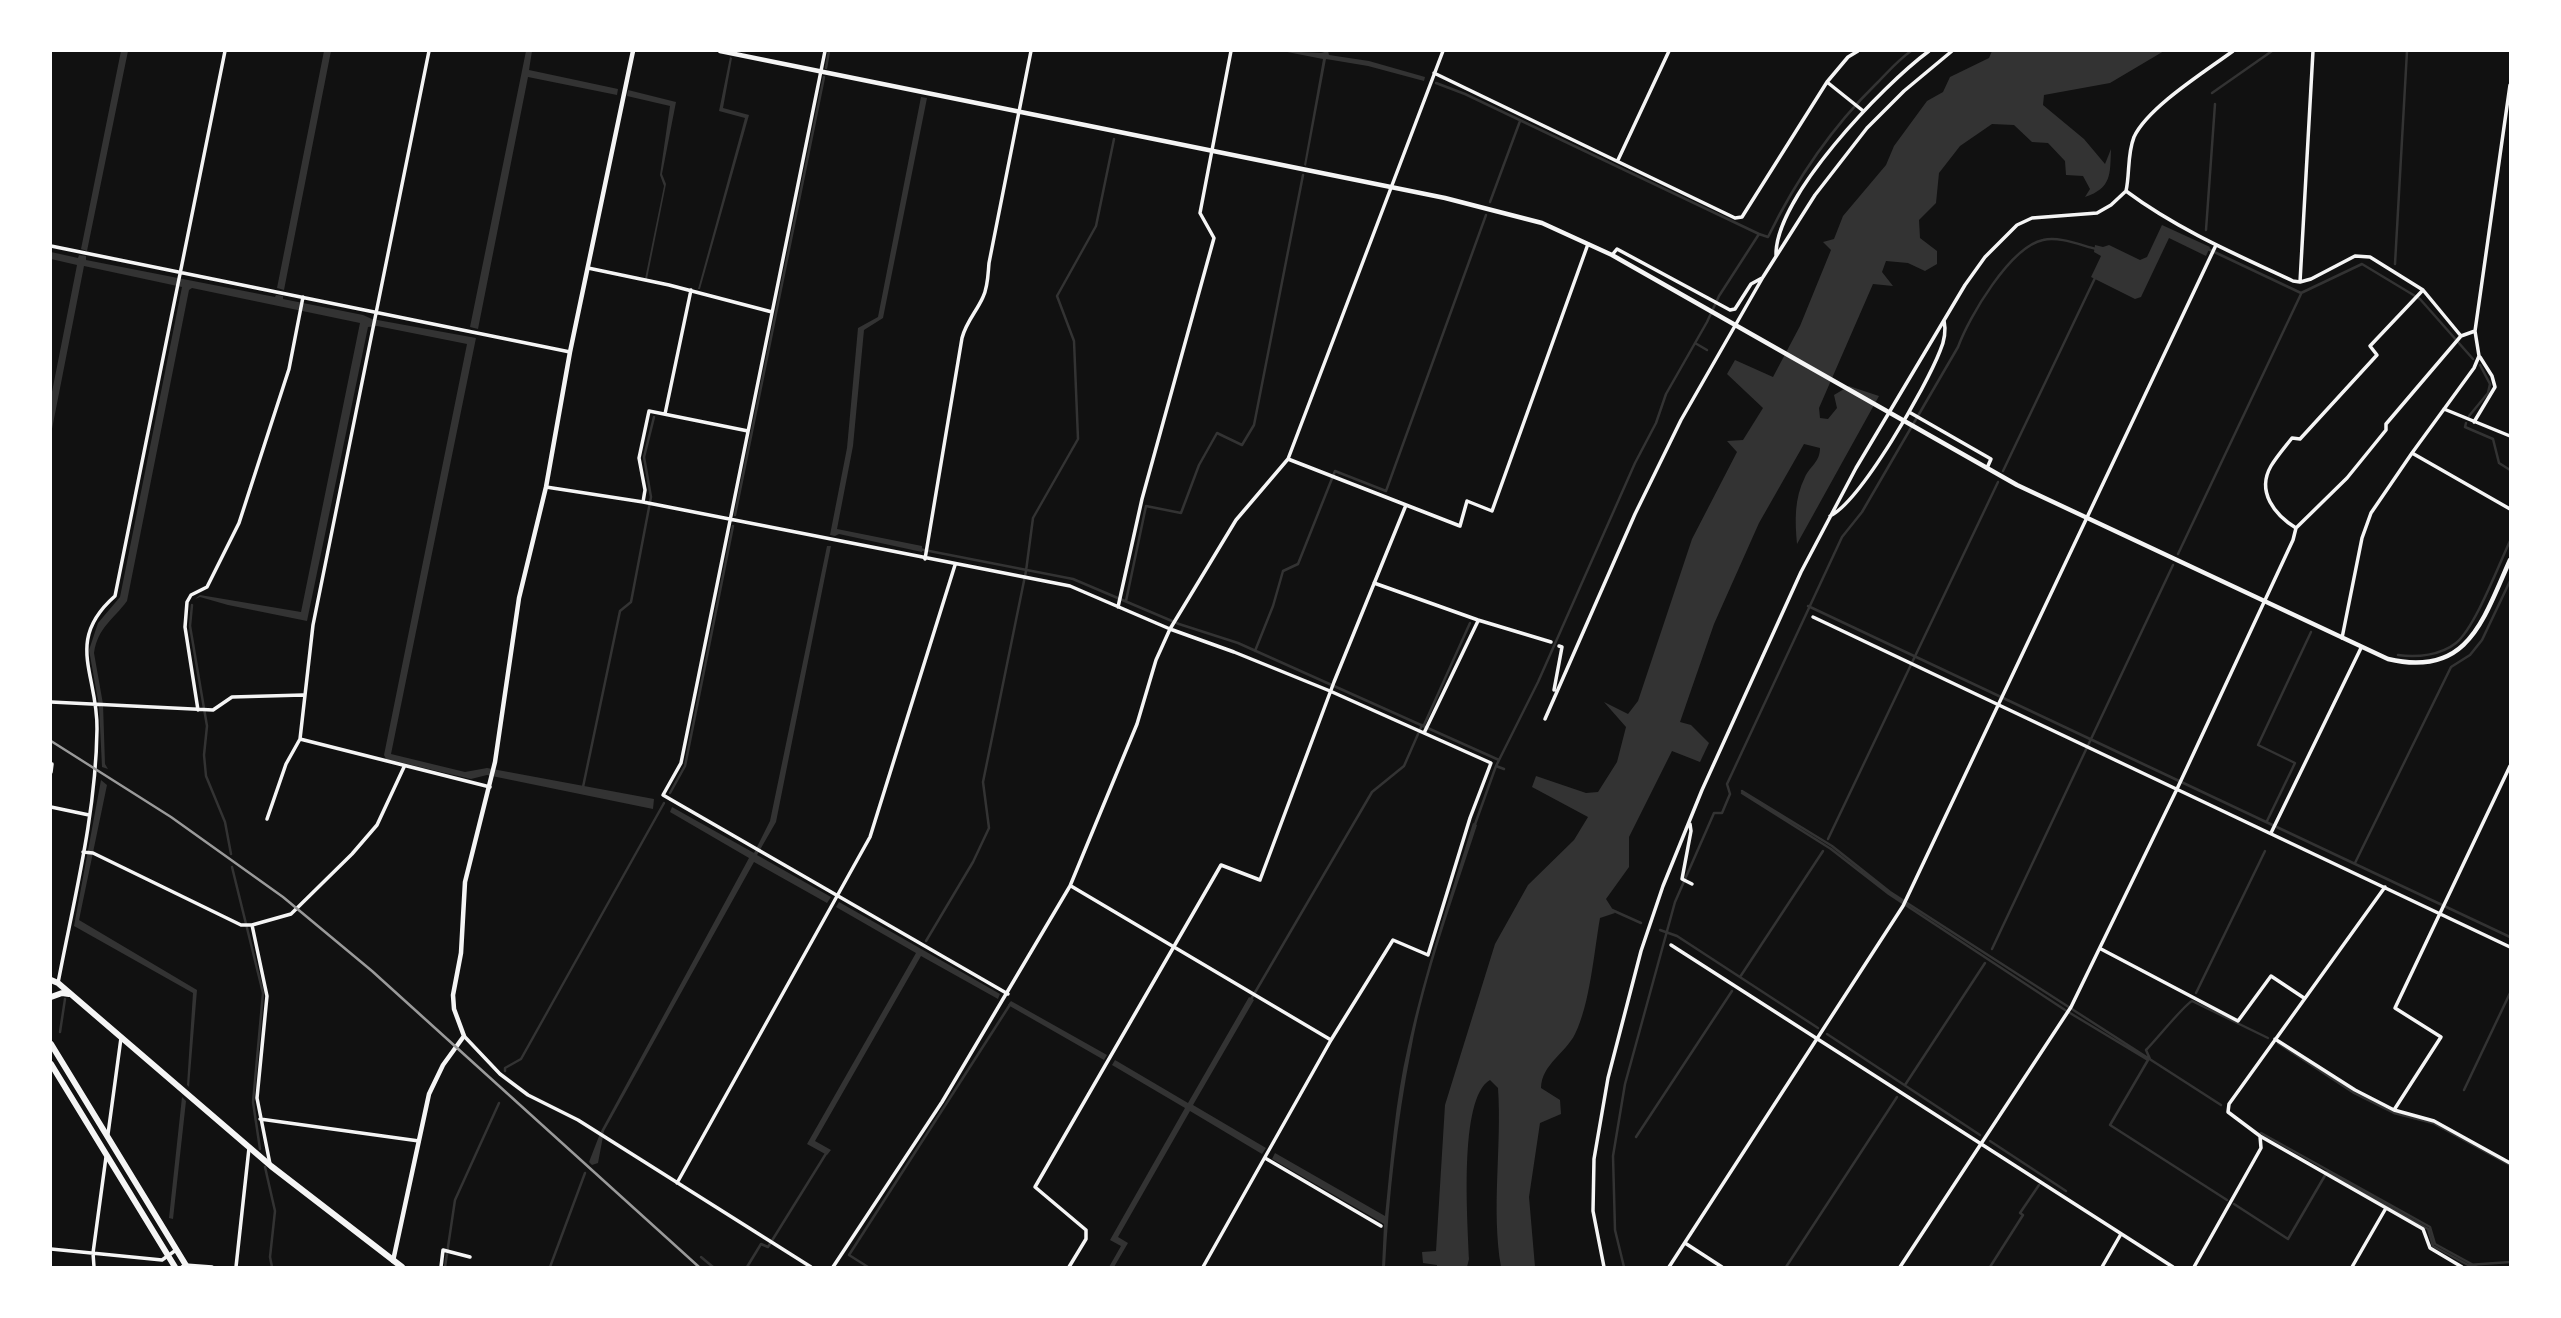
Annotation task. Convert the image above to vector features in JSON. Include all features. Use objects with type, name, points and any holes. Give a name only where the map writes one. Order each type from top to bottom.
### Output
[{"type":"highway","points":[[55,981],[271,1166],[400,1267]]},
{"type":"highway","points":[[51,997],[62,993],[71,994]]},
{"type":"highway","points":[[51,1044],[185,1266]]},
{"type":"highway","points":[[51,1064],[175,1267]]},
{"type":"street","points":[[55,981],[85,852],[94,781],[96,705],[85,651],[92,621],[115,596],[225,51]]},
{"type":"street","points":[[267,819],[286,764],[300,739],[313,625],[429,51]]},
{"type":"street","points":[[633,51],[570,352],[546,487],[519,598],[492,778],[465,882],[461,953],[453,995],[454,1009],[464,1036],[500,1074],[528,1095],[551,1105],[598,1133],[811,1267]]},
{"type":"street","points":[[720,51],[1492,208],[1542,223],[1648,274],[1987,468],[2088,519],[2388,659],[2407,664],[2426,664],[2442,660],[2460,649],[2474,633],[2510,560]]},
{"type":"street","points":[[825,51],[681,763],[663,795],[1008,994]]},
{"type":"street","points":[[925,559],[962,338],[964,329],[984,296],[1031,51]]},
{"type":"street","points":[[1118,607],[1142,499],[1214,238],[1200,213],[1231,51]]},
{"type":"street","points":[[833,1267],[942,1102],[1070,886],[1130,743],[1156,660],[1171,627],[1236,520],[1288,459],[1443,51]]},
{"type":"street","points":[[1618,161],[1669,51]]},
{"type":"street","points":[[1434,73],[1735,218],[1742,217],[1827,82],[1848,57],[1857,51]]},
{"type":"street","points":[[1776,258],[1776,247],[1794,203],[1837,140],[1861,109],[1928,51]]},
{"type":"street","points":[[1545,719],[1553,695],[1635,514],[1681,420],[1763,277],[1820,187],[1867,128],[1904,91],[1952,51]]},
{"type":"street","points":[[1604,1267],[1593,1210],[1594,1159],[1608,1078],[1641,951],[1689,822],[1828,517],[1944,320],[1985,257],[2017,225],[2032,218],[2047,215],[2079,216],[2097,213],[2111,205],[2126,191],[2129,155],[2135,135],[2147,119],[2179,90],[2233,51]]},
{"type":"street","points":[[2300,282],[2314,51]]},
{"type":"street","points":[[1827,82],[1861,109]]},
{"type":"street","points":[[2474,422],[2495,387],[2492,376],[2479,356],[2475,331],[2510,85]]},
{"type":"street","points":[[2126,191],[2152,211],[2216,245],[2300,282],[2362,255],[2370,257],[2423,290],[2460,338]]},
{"type":"street","points":[[1288,459],[1461,526],[1467,501],[1492,511],[1588,244]]},
{"type":"street","points":[[1669,1267],[1903,906],[2216,245]]},
{"type":"street","points":[[51,246],[180,275],[570,352]]},
{"type":"street","points":[[1612,255],[1617,249],[1730,310],[1735,309],[1751,284],[1763,277]]},
{"type":"street","points":[[588,268],[691,290],[772,312]]},
{"type":"street","points":[[664,414],[691,290]]},
{"type":"street","points":[[2296,528],[2281,519],[2273,510],[2268,497],[2267,480],[2270,468],[2292,438],[2300,439],[2377,355],[2370,346],[2423,290]]},
{"type":"street","points":[[200,710],[185,627],[187,602],[191,595],[207,586],[239,523],[289,369],[302,299]]},
{"type":"street","points":[[1828,517],[1841,511],[1868,477],[1911,413],[1941,350],[1946,328],[1944,320]]},
{"type":"street","points":[[1900,1267],[2071,1007],[2183,777],[2293,540],[2296,528],[2347,478],[2386,430],[2386,424],[2460,338],[2475,331]]},
{"type":"street","points":[[2342,638],[2362,538],[2371,513],[2474,368],[2479,356]]},
{"type":"street","points":[[2444,409],[2510,436]]},
{"type":"street","points":[[645,503],[639,458],[649,411],[748,431]]},
{"type":"street","points":[[1911,413],[1991,459],[1987,468]]},
{"type":"street","points":[[2412,453],[2510,509]]},
{"type":"street","points":[[546,487],[645,503],[1070,586],[1331,690],[1491,763],[1428,955],[1393,940],[1331,1040],[1203,1267]]},
{"type":"street","points":[[1069,1267],[1086,1239],[1086,1230],[1035,1187],[1221,864],[1260,880],[1334,682],[1406,505]]},
{"type":"street","points":[[677,1183],[870,837],[955,565]]},
{"type":"street","points":[[1374,583],[1478,620],[1551,642]]},
{"type":"street","points":[[1813,617],[2440,911],[2510,947]]},
{"type":"street","points":[[1425,731],[1478,620]]},
{"type":"street","points":[[1553,695],[1562,647],[1559,646]]},
{"type":"street","points":[[2271,832],[2361,648]]},
{"type":"street","points":[[51,702],[213,710],[232,696],[304,695]]},
{"type":"street","points":[[300,739],[490,787]]},
{"type":"street","points":[[51,772],[52,764]]},
{"type":"street","points":[[2394,1110],[2441,1037],[2395,1008],[2510,766]]},
{"type":"street","points":[[85,852],[93,853],[195,904],[248,925],[291,914],[352,854],[377,825],[404,767]]},
{"type":"street","points":[[51,807],[89,815]]},
{"type":"street","points":[[1689,822],[1691,831],[1682,879],[1692,884]]},
{"type":"street","points":[[1070,886],[1331,1040]]},
{"type":"street","points":[[2385,887],[2275,1039],[2230,1104],[2228,1112],[2259,1136],[2423,1229],[2430,1248],[2462,1267]]},
{"type":"street","points":[[248,925],[267,996],[257,1098],[271,1166]]},
{"type":"street","points":[[1671,945],[2173,1267]]},
{"type":"street","points":[[2101,949],[2238,1021],[2271,976],[2304,998]]},
{"type":"street","points":[[392,1261],[434,1080],[464,1036]]},
{"type":"street","points":[[108,1137],[121,1037]]},
{"type":"street","points":[[2275,1039],[2355,1090],[2394,1110],[2434,1121],[2510,1163]]},
{"type":"street","points":[[260,1119],[419,1141]]},
{"type":"street","points":[[2194,1267],[2261,1148],[2259,1136]]},
{"type":"street","points":[[236,1267],[249,1147]]},
{"type":"street","points":[[94,1267],[93,1253],[106,1155]]},
{"type":"street","points":[[1265,1158],[1381,1226]]},
{"type":"street","points":[[2352,1267],[2386,1208]]},
{"type":"street","points":[[2102,1267],[2121,1234]]},
{"type":"street","points":[[1685,1243],[1722,1267]]},
{"type":"street","points":[[51,1248],[162,1260],[176,1250]]},
{"type":"street","points":[[441,1267],[443,1251],[470,1256]]},
{"type":"street","points":[[185,1266],[212,1267]]},
{"type":"shaded area","points":[[121,51],[128,51],[87,251],[81,249]]},
{"type":"shaded area","points":[[324,51],[331,51],[284,290],[277,288]]},
{"type":"shaded area","points":[[526,51],[532,51],[529,70],[618,89],[617,95],[528,77],[478,329],[470,327]]},
{"type":"shaded area","points":[[1282,51],[1328,51],[1329,55],[1369,61],[1425,77],[1424,81],[1368,66],[1326,59],[1306,166],[1304,165],[1323,59]]},
{"type":"shaded area","points":[[1992,51],[2164,51],[2110,83],[2044,95],[2043,105],[2084,139],[2105,164],[2111,149],[2108,179],[2094,193],[2085,197],[2090,189],[2083,176],[2066,175],[2065,161],[2048,143],[2032,142],[2014,125],[1992,124],[1960,146],[1939,173],[1936,203],[1919,220],[1920,238],[1937,251],[1937,264],[1925,271],[1908,263],[1886,261],[1882,272],[1893,286],[1873,284],[1819,408],[1820,418],[1828,419],[1837,408],[1834,395],[1849,386],[1879,396],[1797,544],[1797,502],[1805,477],[1818,457],[1820,448],[1804,444],[1759,523],[1714,624],[1680,722],[1691,725],[1709,743],[1700,762],[1672,751],[1629,837],[1629,867],[1606,899],[1615,913],[1600,918],[1588,993],[1580,1022],[1571,1041],[1545,1072],[1542,1080],[1541,1088],[1560,1100],[1561,1114],[1540,1123],[1529,1197],[1535,1267],[1501,1267],[1497,1222],[1498,1088],[1490,1080],[1480,1091],[1469,1135],[1467,1267],[1437,1267],[1423,1263],[1422,1252],[1436,1251],[1445,1105],[1495,944],[1528,885],[1574,840],[1588,817],[1532,787],[1536,776],[1586,793],[1598,792],[1617,762],[1626,727],[1604,702],[1628,714],[1638,701],[1692,539],[1737,452],[1727,441],[1743,440],[1763,408],[1727,374],[1735,360],[1773,377],[1800,326],[1831,250],[1823,242],[1834,239],[1843,216],[1886,165],[1894,146],[1927,101],[1943,92],[1950,77],[1989,58]]},
{"type":"shaded area","points":[[730,57],[732,58],[723,108],[749,115],[698,289],[745,118],[719,111]]},
{"type":"shaded area","points":[[628,90],[676,102],[662,174],[666,184],[647,279],[664,186],[660,175],[670,106],[627,96]]},
{"type":"shaded area","points":[[921,97],[927,98],[883,318],[864,330],[853,446],[837,529],[922,546],[922,552],[839,534],[830,535],[847,448],[858,328],[878,317]]},
{"type":"shaded area","points":[[2162,225],[2210,247],[2206,256],[2169,238],[2141,297],[2135,299],[2091,277],[2101,256],[2094,252],[2095,245],[2109,245],[2140,260],[2147,257]]},
{"type":"shaded area","points":[[51,252],[78,258],[79,255],[86,256],[86,260],[275,297],[283,296],[283,299],[372,319],[476,338],[391,754],[465,772],[487,768],[654,799],[653,809],[487,775],[471,779],[386,759],[384,755],[467,344],[377,326],[368,327],[307,621],[200,597],[195,599],[200,595],[301,612],[360,323],[192,288],[189,290],[127,601],[103,630],[94,653],[103,704],[105,764],[108,769],[102,767],[99,706],[89,650],[98,623],[120,597],[182,287],[84,266],[51,434],[51,397],[77,265],[51,259]]},
{"type":"shaded area","points":[[827,546],[831,546],[776,822],[757,855],[831,897],[827,903],[754,862],[604,1131],[598,1163],[592,1165],[589,1162],[601,1131],[749,858],[670,812],[672,807],[754,853],[770,821]]},
{"type":"shaded area","points":[[101,780],[107,785],[79,920],[197,990],[189,1087],[193,993],[74,926]]},
{"type":"shaded area","points":[[1473,823],[1477,825],[1432,965],[1411,1050],[1394,1158],[1385,1267],[1382,1267],[1384,1224],[1272,1159],[1275,1153],[1385,1216],[1397,1109],[1408,1046],[1430,962]]},
{"type":"shaded area","points":[[839,902],[1000,994],[998,999],[921,956],[815,1141],[831,1150],[827,1155],[807,1144],[916,953],[836,907]]},
{"type":"shaded area","points":[[1249,997],[1254,1000],[1193,1105],[1266,1148],[1262,1154],[1190,1111],[1118,1237],[1128,1243],[1114,1267],[1109,1267],[1121,1246],[1110,1240],[1185,1108],[1112,1065],[1115,1060],[1188,1103]]},
{"type":"shaded area","points":[[1011,1001],[1107,1055],[1104,1060],[1008,1005]]},
{"type":"shaded area","points":[[182,1097],[186,1101],[173,1219],[169,1218]]},
{"type":"waterway","points":[[826,68],[829,51]]},
{"type":"waterway","points":[[1474,827],[1496,766],[1538,682],[1635,463],[1656,423],[1666,394],[1719,296],[1759,234],[1768,237],[1802,175],[1829,137],[1859,101],[1911,51]]},
{"type":"waterway","points":[[2212,93],[2272,51]]},
{"type":"waterway","points":[[2395,264],[2407,51]]},
{"type":"waterway","points":[[735,515],[824,77]]},
{"type":"waterway","points":[[1436,83],[1465,94],[1759,234]]},
{"type":"waterway","points":[[2206,230],[2215,104]]},
{"type":"waterway","points":[[1490,202],[1520,121]]},
{"type":"waterway","points":[[926,941],[973,862],[989,828],[983,782],[1026,571],[1033,518],[1078,439],[1074,341],[1057,296],[1096,226],[1114,139]]},
{"type":"waterway","points":[[1126,601],[1146,506],[1181,513],[1199,465],[1217,433],[1242,445],[1254,425],[1303,175]]},
{"type":"waterway","points":[[1255,651],[1273,606],[1283,571],[1298,564],[1335,471],[1386,491],[1486,215]]},
{"type":"waterway","points":[[1624,1267],[1615,1230],[1613,1156],[1625,1084],[1675,902],[1714,813],[1722,813],[1730,794],[1727,784],[1842,537],[1862,512],[1992,285],[2017,255],[2030,245],[2043,240],[2063,240],[2096,249]]},
{"type":"waterway","points":[[2208,249],[2301,293],[2362,264],[2420,299],[2473,359]]},
{"type":"waterway","points":[[2003,471],[2095,278]]},
{"type":"waterway","points":[[2178,554],[2301,294]]},
{"type":"waterway","points":[[1695,343],[1707,350]]},
{"type":"waterway","points":[[2469,416],[2488,393],[2490,384],[2480,365]]},
{"type":"waterway","points":[[583,787],[620,611],[631,602],[651,497],[644,457],[654,417]]},
{"type":"waterway","points":[[2466,423],[2465,427],[2493,439],[2499,463],[2510,470]]},
{"type":"waterway","points":[[1828,839],[1998,482]]},
{"type":"waterway","points":[[670,793],[685,766],[733,526]]},
{"type":"waterway","points":[[2398,655],[2428,655],[2456,643],[2479,610],[2510,541]]},
{"type":"waterway","points":[[919,549],[1073,579],[1179,624],[1238,643],[1499,760]]},
{"type":"waterway","points":[[1992,949],[2173,565]]},
{"type":"waterway","points":[[2355,863],[2451,667],[2470,655],[2482,640],[2510,581]]},
{"type":"waterway","points":[[192,605],[190,626],[207,726],[204,755],[206,776],[225,822],[231,854]]},
{"type":"waterway","points":[[1808,606],[2510,937]]},
{"type":"waterway","points":[[1424,725],[1470,623]]},
{"type":"waterway","points":[[2267,821],[2295,763],[2258,745],[2311,632]]},
{"type":"waterway","points":[[1250,1001],[1372,792],[1404,766],[1422,725]]},
{"type":"waterway","points":[[1496,766],[1504,769]]},
{"type":"waterway","points":[[1742,791],[1832,846],[1890,892],[2221,1105]]},
{"type":"waterway","points":[[1742,793],[1831,849],[1889,894],[2065,1010],[2148,1060],[2110,1125],[2227,1200]]},
{"type":"waterway","points":[[505,1071],[505,1068],[521,1059],[664,803]]},
{"type":"waterway","points":[[1740,977],[1823,851]]},
{"type":"waterway","points":[[2196,993],[2265,851]]},
{"type":"waterway","points":[[232,867],[263,993],[253,1102],[260,1149]]},
{"type":"waterway","points":[[1612,910],[1641,923]]},
{"type":"waterway","points":[[1660,930],[1677,936],[1818,1028]]},
{"type":"waterway","points":[[1905,1085],[1985,963]]},
{"type":"waterway","points":[[1636,1137],[1732,991]]},
{"type":"waterway","points":[[2464,1090],[2510,993]]},
{"type":"waterway","points":[[60,1032],[65,999]]},
{"type":"waterway","points":[[2150,1059],[2146,1050],[2192,1001],[2268,1038]]},
{"type":"waterway","points":[[868,1267],[849,1255],[1011,1003]]},
{"type":"waterway","points":[[1827,1034],[1980,1135]]},
{"type":"waterway","points":[[2278,1043],[2354,1093],[2394,1113],[2433,1123],[2510,1165]]},
{"type":"waterway","points":[[1786,1267],[1897,1097]]},
{"type":"waterway","points":[[445,1267],[455,1200],[499,1103]]},
{"type":"waterway","points":[[2261,1133],[2430,1227],[2435,1244],[2477,1267]]},
{"type":"waterway","points":[[1990,1141],[2066,1191]]},
{"type":"waterway","points":[[747,1267],[761,1244],[768,1247],[827,1152]]},
{"type":"waterway","points":[[265,1167],[275,1211],[270,1257],[272,1267]]},
{"type":"waterway","points":[[2234,1204],[2288,1239],[2327,1172],[2428,1229],[2433,1246],[2468,1265],[2510,1262]]},
{"type":"waterway","points":[[550,1267],[585,1173]]},
{"type":"waterway","points":[[1990,1267],[2039,1185]]},
{"type":"waterway","points":[[701,1257],[713,1267]]},
{"type":"railway","points":[[51,741],[171,817],[283,897],[372,971],[699,1267]]}]
